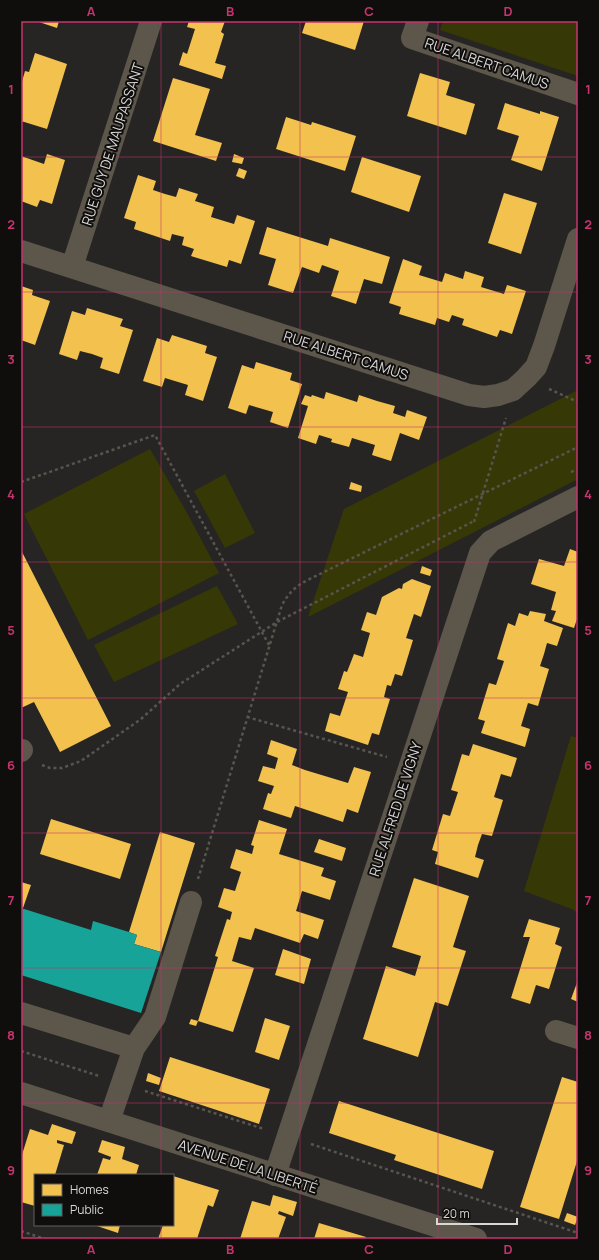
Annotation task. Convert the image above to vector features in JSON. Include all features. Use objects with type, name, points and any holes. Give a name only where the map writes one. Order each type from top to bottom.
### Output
[{"type":"street","name":"RUE GUY DE MAUPASSANT","points":[[72,267],[151,21]]},
{"type":"street","name":"RUE ALBERT CAMUS","points":[[418,21],[412,38],[578,94]]},
{"type":"street","points":[[520,384],[536,367],[578,239]]},
{"type":"street","name":"RUE ALBERT CAMUS","points":[[21,251],[469,395],[484,397],[498,395],[520,384]]},
{"type":"street","name":"RUE ALFRED DE VIGNY","points":[[275,1175],[480,553],[491,541],[578,497]]},
{"type":"street","points":[[109,1121],[134,1048],[155,1017],[191,902]]},
{"type":"street","points":[[21,1013],[134,1048]]},
{"type":"street","points":[[556,1030],[578,1038]]},
{"type":"street","name":"AVENUE DE LA LIBERTÉ","points":[[21,1093],[476,1239]]},
{"type":"path","points":[[472,528],[520,384],[578,402]]},
{"type":"path","points":[[21,482],[155,435],[269,645]]},
{"type":"path","points":[[191,902],[269,645],[282,605],[287,595],[294,587],[578,447]]},
{"type":"path","points":[[564,476],[578,469]]},
{"type":"path","points":[[22,750],[41,764],[50,768],[62,768],[80,760],[141,720],[180,684],[277,622],[481,518]]},
{"type":"path","points":[[248,717],[410,763]]},
{"type":"path","points":[[21,1231],[45,1239]]},
{"type":"shaded area","points":[[443,21],[578,21],[578,76],[440,30]]},
{"type":"shaded area","points":[[578,390],[578,479],[308,617],[344,509]]},
{"type":"shaded area","points":[[150,449],[186,511],[219,573],[88,640],[24,514]]},
{"type":"shaded area","points":[[225,474],[255,533],[225,548],[194,491]]},
{"type":"shaded area","points":[[217,586],[238,624],[114,682],[94,645]]},
{"type":"shaded area","points":[[571,736],[578,738],[578,914],[574,910],[524,891]]},
{"type":"building: Homes","points":[[36,21],[59,21],[57,28]]},
{"type":"building: Homes","points":[[189,21],[225,21],[221,32],[224,34],[215,63],[226,66],[222,79],[179,65],[183,52],[187,54],[195,29],[187,27]]},
{"type":"building: Homes","points":[[306,21],[364,21],[355,50],[302,33]]},
{"type":"building: Homes","points":[[35,53],[67,64],[47,129],[21,121],[21,85],[25,71],[29,72]]},
{"type":"building: Homes","points":[[420,73],[450,82],[446,95],[475,104],[466,135],[407,116]]},
{"type":"building: Homes","points":[[173,78],[210,89],[195,135],[222,143],[216,161],[153,141]]},
{"type":"building: Homes","points":[[505,103],[540,114],[540,111],[559,117],[542,171],[511,160],[519,136],[497,129]]},
{"type":"building: Homes","points":[[286,117],[311,125],[312,122],[356,136],[345,171],[276,149]]},
{"type":"building: Homes","points":[[47,154],[65,160],[52,204],[40,200],[37,207],[21,201],[21,156],[44,164]]},
{"type":"building: Homes","points":[[234,154],[244,158],[242,164],[232,162]]},
{"type":"building: Homes","points":[[362,157],[421,176],[409,212],[351,192]]},
{"type":"building: Homes","points":[[239,168],[247,171],[244,179],[236,176]]},
{"type":"building: Homes","points":[[138,175],[156,181],[153,190],[165,194],[176,197],[179,188],[198,194],[195,201],[214,207],[211,217],[234,224],[237,215],[255,221],[241,264],[229,260],[227,267],[194,257],[191,256],[194,249],[182,245],[184,237],[172,234],[170,241],[134,229],[136,222],[124,218]]},
{"type":"building: Homes","points":[[504,193],[537,203],[521,254],[488,243]]},
{"type":"building: Homes","points":[[267,227],[328,246],[330,238],[390,257],[382,284],[364,279],[356,304],[331,296],[339,271],[322,265],[319,273],[302,267],[293,293],[268,285],[276,259],[259,254]]},
{"type":"building: Homes","points":[[403,259],[422,266],[419,275],[442,282],[445,273],[463,279],[465,271],[484,277],[481,287],[504,294],[507,285],[526,291],[512,334],[500,330],[497,337],[462,325],[464,319],[452,315],[449,322],[437,318],[435,325],[399,314],[401,307],[389,303]]},
{"type":"building: Homes","points":[[21,286],[33,290],[32,295],[50,301],[35,345],[21,340]]},
{"type":"building: Homes","points":[[87,308],[123,319],[120,326],[133,330],[119,374],[100,368],[103,358],[92,354],[80,351],[77,360],[59,354],[72,311],[85,315]]},
{"type":"building: Homes","points":[[172,335],[207,346],[205,353],[217,357],[203,401],[185,395],[188,385],[165,378],[162,387],[143,381],[157,338],[169,342]]},
{"type":"building: Homes","points":[[256,362],[292,373],[290,380],[302,384],[288,428],[270,422],[273,412],[249,405],[246,414],[228,408],[242,365],[254,369]]},
{"type":"building: Homes","points":[[326,392],[357,402],[359,395],[395,406],[393,413],[405,417],[407,410],[427,417],[419,440],[400,433],[391,461],[372,455],[375,445],[352,438],[349,447],[331,442],[332,439],[319,435],[316,444],[298,438],[308,406],[301,404],[305,395],[311,397],[312,395],[324,399]]},
{"type":"building: Homes","points":[[351,482],[362,486],[361,492],[349,489]]},
{"type":"building: Homes","points":[[570,549],[578,552],[578,616],[574,628],[552,621],[556,611],[551,610],[556,592],[531,584],[539,559],[564,566]]},
{"type":"building: Homes","points":[[21,550],[111,726],[60,752],[34,702],[21,708]]},
{"type":"building: Homes","points":[[422,566],[432,570],[430,576],[420,573]]},
{"type":"building: Homes","points":[[412,579],[431,586],[421,617],[414,614],[406,638],[413,640],[402,676],[395,674],[391,686],[387,685],[384,697],[390,699],[379,735],[372,733],[368,745],[325,731],[330,713],[340,716],[348,692],[338,689],[344,671],[347,672],[354,654],[363,657],[370,633],[361,630],[367,612],[376,615],[382,597],[399,588],[402,589],[403,584]]},
{"type":"building: Homes","points":[[530,611],[546,614],[544,621],[563,628],[557,646],[547,643],[540,666],[549,669],[538,706],[528,703],[521,726],[530,729],[525,747],[481,733],[485,721],[478,719],[489,683],[496,685],[504,661],[497,659],[508,623],[515,626],[519,613],[528,616]]},
{"type":"building: Homes","points":[[271,740],[297,749],[292,765],[305,770],[348,783],[354,767],[371,772],[358,813],[347,809],[343,822],[295,806],[291,818],[263,809],[268,793],[271,794],[274,786],[258,781],[263,766],[275,769],[278,758],[267,754]]},
{"type":"building: Homes","points":[[473,744],[517,758],[511,777],[501,774],[494,797],[503,800],[492,836],[482,834],[478,845],[475,857],[484,860],[478,878],[435,864],[438,852],[432,850],[443,814],[450,816],[458,792],[451,790],[462,754],[469,756]]},
{"type":"building: Homes","points":[[51,819],[131,844],[120,879],[40,854]]},
{"type":"building: Homes","points":[[259,820],[287,829],[279,854],[324,868],[321,876],[336,881],[330,900],[302,891],[296,911],[324,920],[318,939],[304,934],[300,943],[255,928],[251,940],[239,937],[232,961],[254,968],[233,1032],[198,1021],[218,957],[215,956],[227,919],[230,920],[232,912],[218,907],[224,888],[235,891],[241,872],[230,868],[236,849],[252,854],[254,846],[251,845]]},
{"type":"building: Homes","points":[[160,832],[195,843],[161,952],[134,944],[137,935],[129,932]]},
{"type":"building: Homes","points":[[319,839],[346,848],[342,861],[314,852]]},
{"type":"building: Homes","points":[[414,878],[469,896],[453,947],[466,951],[448,1006],[435,1002],[418,1057],[363,1039],[386,966],[415,976],[421,956],[392,947]]},
{"type":"building: Homes","points":[[21,882],[31,885],[23,908],[21,908]]},
{"type":"building: Homes","points":[[529,919],[560,928],[555,944],[562,947],[549,989],[536,985],[530,1004],[511,998],[530,937],[523,937]]},
{"type":"building: Homes","points":[[283,949],[311,959],[304,984],[275,975]]},
{"type":"building: Homes","points":[[578,980],[578,1002],[571,999]]},
{"type":"building: Homes","points":[[265,1018],[290,1026],[279,1060],[255,1052]]},
{"type":"building: Homes","points":[[191,1019],[198,1021],[196,1026],[189,1024]]},
{"type":"building: Homes","points":[[170,1057],[270,1089],[259,1124],[159,1091]]},
{"type":"building: Homes","points":[[148,1073],[161,1078],[159,1085],[146,1081]]},
{"type":"building: Homes","points":[[562,1077],[578,1082],[578,1158],[559,1219],[520,1207]]},
{"type":"building: Homes","points":[[339,1101],[494,1151],[482,1189],[394,1160],[396,1155],[329,1133]]},
{"type":"building: Homes","points":[[52,1124],[76,1132],[72,1144],[57,1140],[57,1143],[64,1145],[55,1174],[34,1174],[34,1206],[21,1202],[21,1158],[30,1129],[48,1135]]},
{"type":"building: Homes","points":[[102,1140],[125,1147],[122,1159],[139,1165],[136,1174],[97,1174],[103,1158],[110,1160],[111,1157],[98,1152]]},
{"type":"building: Homes","points":[[174,1176],[219,1190],[213,1207],[208,1205],[197,1239],[158,1239],[163,1226],[174,1226]]},
{"type":"building: Homes","points":[[273,1195],[297,1202],[293,1216],[279,1211],[278,1214],[286,1217],[278,1239],[240,1239],[252,1201],[270,1206]]},
{"type":"building: Homes","points":[[567,1213],[578,1217],[575,1225],[564,1221]]},
{"type":"building: Homes","points":[[319,1223],[366,1237],[366,1239],[314,1239]]},
{"type":"building: Homes","points":[[97,1226],[120,1226],[118,1233]]},
{"type":"building: Public","points":[[21,908],[91,930],[93,921],[129,932],[137,935],[134,944],[161,952],[141,1013],[21,975]]}]
